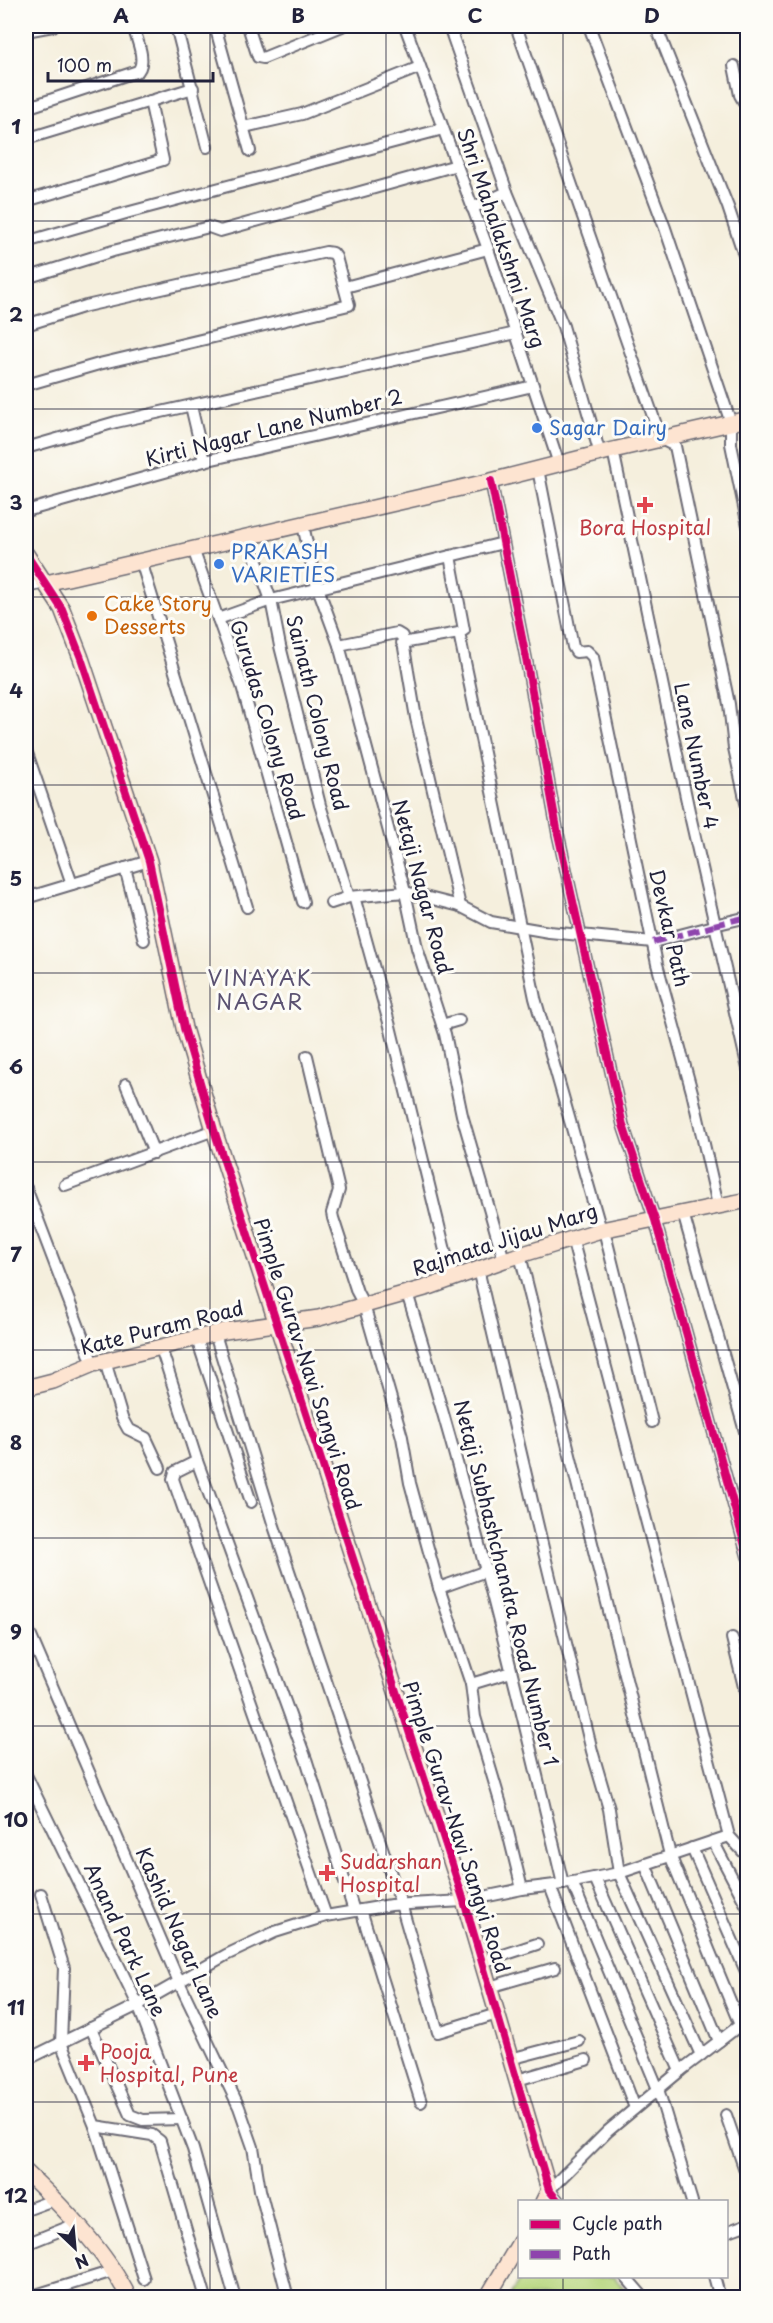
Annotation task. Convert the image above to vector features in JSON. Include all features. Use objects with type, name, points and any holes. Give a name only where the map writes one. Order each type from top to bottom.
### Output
[{"type":"street","points":[[26,31],[53,26]]},
{"type":"street","points":[[26,108],[138,71],[142,67],[142,60],[133,26]]},
{"type":"street","points":[[176,26],[207,147]]},
{"type":"street","points":[[215,26],[250,151]]},
{"type":"street","points":[[248,26],[258,57],[263,58],[342,26]]},
{"type":"street","name":"Shri Mahalakshmi Marg","points":[[405,26],[488,249],[559,464]]},
{"type":"street","name":"Lane Number 4","points":[[449,26],[507,192],[564,326],[607,452],[747,1070]]},
{"type":"street","points":[[516,26],[661,438],[675,446],[729,704],[734,748],[747,812]]},
{"type":"street","points":[[589,26],[665,228],[731,423],[731,444],[747,526]]},
{"type":"street","points":[[656,26],[728,207],[747,267]]},
{"type":"street","points":[[734,66],[740,95],[747,109]]},
{"type":"street","points":[[244,127],[302,114],[420,67]]},
{"type":"street","points":[[26,139],[193,88]]},
{"type":"street","points":[[26,201],[163,160],[150,101]]},
{"type":"street","points":[[26,242],[126,213],[444,129]]},
{"type":"street","points":[[26,278],[112,251],[209,227],[220,231],[457,165]]},
{"type":"street","points":[[472,208],[507,192]]},
{"type":"street","points":[[345,287],[488,249]]},
{"type":"street","points":[[26,325],[86,306],[326,252],[333,253],[336,257],[349,305],[99,364],[26,385]]},
{"type":"street","points":[[26,448],[116,422],[516,333]]},
{"type":"street","name":"Kirti Nagar Lane Number 2","points":[[26,511],[204,461],[533,386]]},
{"type":"street","points":[[191,406],[204,461]]},
{"type":"street","points":[[26,587],[491,482],[661,438],[747,419]]},
{"type":"street","name":"Devkar Path","points":[[538,469],[573,647],[576,652],[588,651],[593,657],[653,942],[692,1092],[717,1205]]},
{"type":"street","points":[[491,482],[558,834],[623,1125],[655,1220],[747,1557]]},
{"type":"street","name":"Netaji Nagar Road","points":[[303,525],[318,590],[339,645],[405,892],[417,948],[442,1025],[462,1115],[504,1260]]},
{"type":"street","name":"Sainath Colony Road","points":[[248,537],[271,600],[280,646],[320,806],[352,898],[390,1026],[452,1279]]},
{"type":"street","points":[[218,619],[271,600],[503,543]]},
{"type":"street","name":"Gurudas Colony Road","points":[[193,549],[242,686],[303,902]]},
{"type":"street","name":"Pimple Gurav-Navi Sangvi Road","points":[[26,554],[62,609],[81,658],[149,861],[184,1028],[214,1130],[464,1902],[550,2198]]},
{"type":"street","points":[[402,643],[459,633],[464,630],[450,556]]},
{"type":"street","points":[[141,561],[247,907]]},
{"type":"street","points":[[339,645],[397,633],[402,636],[429,777],[460,906]]},
{"type":"street","points":[[459,633],[519,927],[541,1019],[602,1230],[651,1422]]},
{"type":"street","points":[[26,750],[72,884]]},
{"type":"street","points":[[26,898],[149,861]]},
{"type":"street","points":[[125,868],[144,940]]},
{"type":"street","points":[[330,903],[405,892],[460,906],[491,922],[653,942],[747,916]]},
{"type":"street","points":[[442,1025],[459,1020]]},
{"type":"street","points":[[307,1056],[339,1190],[332,1213],[333,1218],[357,1292],[364,1305],[402,1437],[410,1483],[439,1588],[471,1684],[475,1717],[502,1808],[522,1889]]},
{"type":"street","points":[[126,1084],[154,1153]]},
{"type":"street","points":[[65,1185],[214,1130]]},
{"type":"street","points":[[26,1188],[122,1418],[128,1430],[146,1438],[160,1468]]},
{"type":"street","name":"Rajmata Jijau Marg","points":[[276,1323],[319,1318],[408,1293],[602,1230],[747,1200]]},
{"type":"street","points":[[683,1213],[747,1442]]},
{"type":"street","points":[[572,1238],[729,1836],[747,1857]]},
{"type":"street","points":[[520,1255],[670,1855],[744,2022],[608,2131],[550,2198]]},
{"type":"street","points":[[478,1269],[592,1751],[609,1809],[619,1873],[701,2055]]},
{"type":"street","name":"Netaji Subhashchandra Road Number 1","points":[[408,1293],[437,1388],[568,1883],[658,2089],[691,2200]]},
{"type":"street","name":"Kate Puram Road","points":[[26,1388],[53,1381],[99,1363],[215,1334],[276,1323]]},
{"type":"street","points":[[215,1334],[273,1523],[401,1904],[438,2032],[497,2014]]},
{"type":"street","points":[[196,1339],[251,1502]]},
{"type":"street","points":[[161,1348],[197,1461],[310,1771],[421,2102]]},
{"type":"street","points":[[197,1461],[175,1472],[173,1479],[326,1916]]},
{"type":"street","points":[[439,1588],[486,1571]]},
{"type":"street","name":"Kashid Nagar Lane","points":[[26,1625],[179,1982],[239,2107],[253,2147],[260,2190],[288,2298]]},
{"type":"street","points":[[732,1638],[747,1702]]},
{"type":"street","points":[[471,1684],[512,1672]]},
{"type":"street","name":"Anand Park Lane","points":[[26,1775],[138,2005],[193,2149],[235,2298]]},
{"type":"street","points":[[26,2060],[138,2005],[226,1955],[274,1932],[326,1916],[401,1904],[464,1902],[522,1889],[619,1873],[729,1836]]},
{"type":"street","points":[[713,1841],[747,1908]]},
{"type":"street","points":[[692,1848],[747,1976]]},
{"type":"street","points":[[645,1864],[719,2041]]},
{"type":"street","points":[[595,1878],[680,2071]]},
{"type":"street","points":[[550,1886],[635,2108]]},
{"type":"street","points":[[41,1894],[64,1968],[61,2043],[94,2126],[144,2279]]},
{"type":"street","points":[[482,1962],[537,1944]]},
{"type":"street","points":[[489,1987],[555,1968]]},
{"type":"street","points":[[91,2028],[130,2115],[135,2119],[143,2120],[182,2119]]},
{"type":"street","points":[[510,2059],[579,2041]]},
{"type":"street","points":[[517,2080],[586,2060]]},
{"type":"street","points":[[726,2115],[747,2180]]},
{"type":"street","points":[[94,2126],[152,2135],[160,2141],[206,2298]]},
{"type":"street","points":[[26,2172],[76,2224],[113,2271],[129,2298]]},
{"type":"street","points":[[26,2210],[53,2200]]},
{"type":"street","points":[[26,2244],[76,2224]]},
{"type":"street","points":[[728,2231],[747,2224]]},
{"type":"street","points":[[488,2298],[518,2244]]},
{"type":"street","points":[[26,2298],[113,2271]]},
{"type":"street","points":[[627,2278],[644,2298]]},
{"type":"street","points":[[714,2278],[720,2298]]},
{"type":"green space","points":[[520,2278],[615,2278],[632,2297],[509,2297]]},
{"type":"marked path","points":[[714,925],[748,917]]},
{"type":"marked path","points":[[653,942],[714,926]]},
{"type":"cycle path","points":[[491,481],[558,834],[623,1125],[655,1220],[748,1557]]},
{"type":"cycle path","points":[[26,554],[62,609],[81,658],[149,861],[184,1028],[214,1130],[464,1901],[549,2190],[557,2200]]},
{"type":"place","name":"Sagar Dairy","points":[[537,428]]},
{"type":"place","name":"Bora Hospital","points":[[645,505]]},
{"type":"place","name":"PRAKASH VARIETIES","points":[[219,564]]},
{"type":"place","name":"Cake Story Desserts","points":[[92,616]]},
{"type":"place","name":"Sudarshan Hospital","points":[[327,1873]]},
{"type":"place","name":"Pooja Hospital, Pune","points":[[86,2063]]},
{"type":"district","name":"VINAYAK NAGAR","points":[[260,991]]}]
